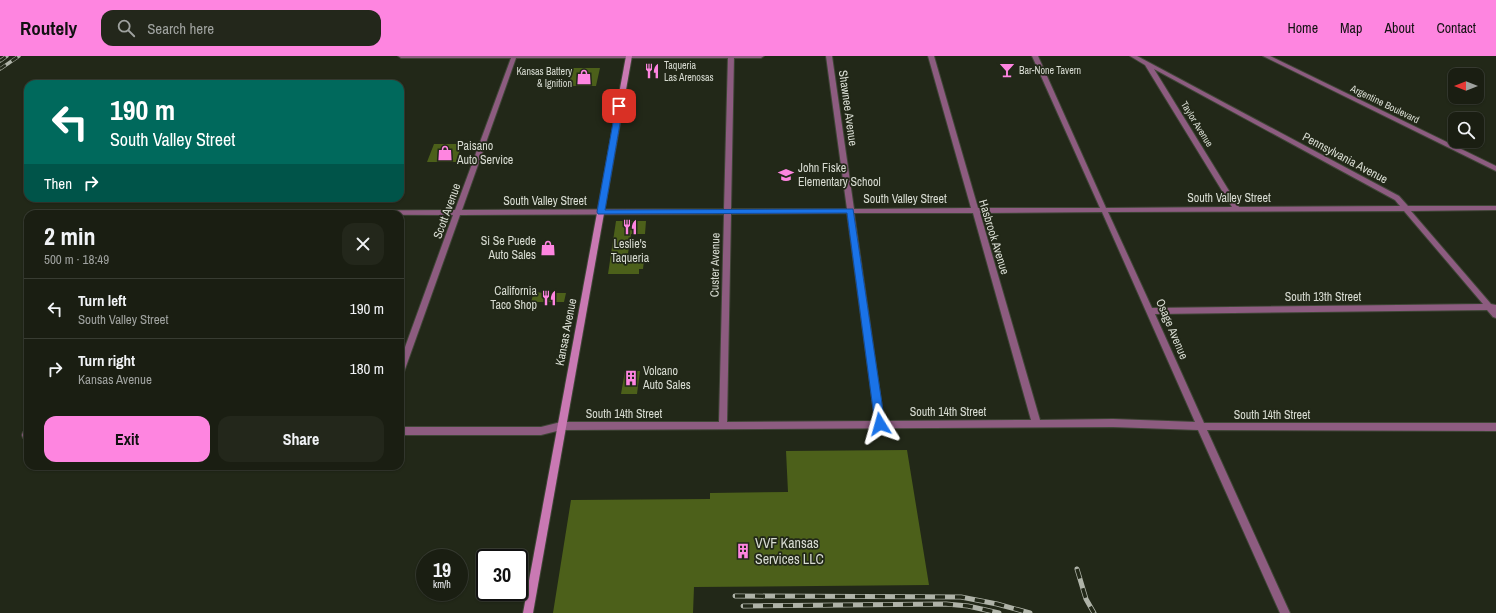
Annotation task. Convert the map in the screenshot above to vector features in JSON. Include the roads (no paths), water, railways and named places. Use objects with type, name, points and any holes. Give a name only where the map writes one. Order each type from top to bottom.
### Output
[{"type":"main road","name":"Kansas Avenue","points":[[528,613],[629,56]]},
{"type":"street","points":[[401,56],[761,56]]},
{"type":"street","name":"Scott Avenue","points":[[404,361],[514,56]]},
{"type":"street","name":"Custer Avenue","points":[[722,426],[731,56]]},
{"type":"street","name":"Shawnee Avenue","points":[[829,56],[880,424]]},
{"type":"street","name":"Hasbrook Avenue","points":[[931,56],[1037,424]]},
{"type":"street","name":"Osage Avenue","points":[[1035,56],[1285,613]]},
{"type":"street","points":[[1133,56],[1148,64]]},
{"type":"street","name":"Argentine Boulevard","points":[[1266,56],[1496,170]]},
{"type":"street","name":"Pennsylvania Avenue","points":[[1148,64],[1397,198],[1493,307],[1496,315]]},
{"type":"street","name":"Taylor Avenue","points":[[1148,64],[1237,209]]},
{"type":"street","name":"South Valley Street","points":[[404,213],[1496,208]]},
{"type":"street","name":"South 13th Street","points":[[1150,311],[1493,307]]},
{"type":"street","name":"South 14th Street","points":[[404,431],[541,431],[561,426],[1113,423],[1200,426],[1496,427]]},
{"type":"railway","points":[[0,61],[7,56]]},
{"type":"railway","points":[[0,69],[19,56]]},
{"type":"railway","points":[[1077,569],[1086,599],[1094,613]]},
{"type":"railway","points":[[735,596],[961,597],[997,604],[1030,613]]},
{"type":"railway","points":[[743,606],[946,604],[968,606],[999,613]]},
{"type":"place","name":"Bar-None Tavern","points":[[1007,70]]},
{"type":"place","name":"Taqueria Las Arenosas","points":[[652,71]]},
{"type":"place","name":"Kansas Battery & Ignition","points":[[584,77]]},
{"type":"place","name":"Paisano Auto Service","points":[[445,153]]},
{"type":"place","name":"John Fiske Elementary School","points":[[786,175]]},
{"type":"place","name":"Leslie's Taqueria","points":[[630,227]]},
{"type":"place","name":"Si Se Puede Auto Sales","points":[[548,248]]},
{"type":"place","name":"California Taco Shop","points":[[549,298]]},
{"type":"place","name":"Volcano Auto Sales","points":[[631,378]]},
{"type":"place","name":"VVF Kansas Services LLC","points":[[743,551]]}]
